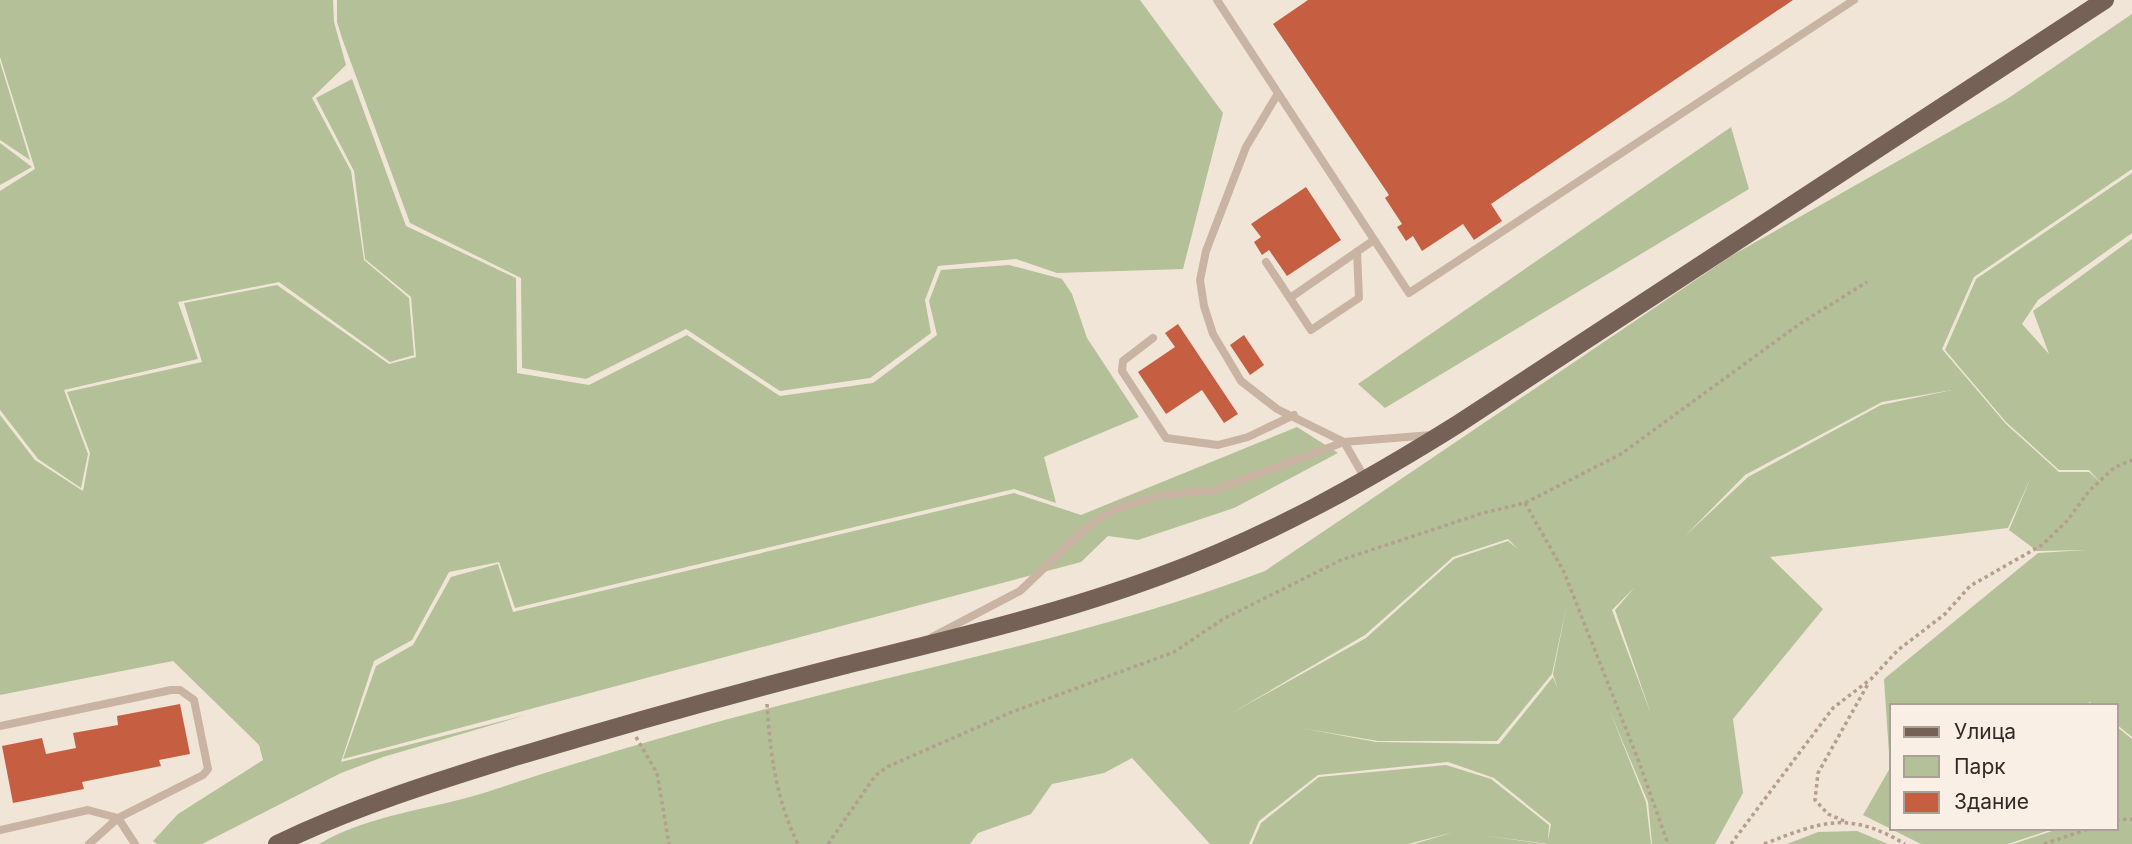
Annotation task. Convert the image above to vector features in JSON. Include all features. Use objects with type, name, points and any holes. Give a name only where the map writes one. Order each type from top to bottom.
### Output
[{"type":"main road","points":[[277,844],[327,820],[397,794],[628,723],[1072,606],[1159,577],[1251,540],[1366,482],[1442,434],[2105,0]]},
{"type":"lane","points":[[1217,0],[1409,293],[1854,0]]},
{"type":"lane","points":[[1277,95],[1245,146],[1206,251],[1200,280],[1213,334],[1241,381],[1277,409],[1294,415],[1344,442],[1366,482]]},
{"type":"lane","points":[[1290,298],[1374,240]]},
{"type":"lane","points":[[1266,262],[1311,330],[1359,298],[1357,252]]},
{"type":"lane","points":[[1153,338],[1123,360],[1122,371],[1166,438],[1218,445],[1248,437],[1294,415]]},
{"type":"lane","points":[[903,651],[1020,591],[1086,528],[1113,510],[1147,498],[1215,490],[1344,442],[1442,434]]},
{"type":"lane","points":[[0,726],[171,691],[187,694],[194,700],[208,769],[203,775],[118,818],[89,844]]},
{"type":"lane","points":[[0,830],[88,810],[118,818],[135,844]]},
{"type":"path","points":[[828,844],[875,776],[887,766],[1012,712],[1174,652],[1223,619],[1340,560],[1483,513],[1525,503],[1621,454],[1798,325],[1867,282]]},
{"type":"path","points":[[1731,844],[1833,708],[1871,679],[1898,650],[1945,614],[1970,586],[2042,545],[2067,521],[2089,491],[2115,467],[2132,460]]},
{"type":"path","points":[[1525,503],[1564,572],[1639,762],[1668,844]]},
{"type":"path","points":[[1871,679],[1818,773],[1815,800],[1828,814],[1881,830],[1905,844]]},
{"type":"path","points":[[766,685],[771,764],[789,827],[798,844]]},
{"type":"path","points":[[628,723],[657,773],[669,844]]},
{"type":"path","points":[[1764,844],[1816,824],[1844,821]]},
{"type":"path","points":[[2044,844],[2085,830]]},
{"type":"green space","points":[[0,0],[333,0],[334,22],[346,65],[312,98],[351,171],[364,260],[409,298],[414,355],[390,362],[279,282],[178,302],[198,359],[64,390],[88,454],[81,488],[38,459],[0,410],[0,191],[35,169],[0,57]]},
{"type":"green space","points":[[337,0],[1140,0],[1223,113],[1183,269],[1057,273],[1016,259],[938,266],[925,300],[931,333],[870,378],[780,391],[686,329],[586,379],[522,368],[521,278],[410,223],[343,41],[337,22]]},
{"type":"green space","points":[[2132,14],[2132,169],[1974,277],[1942,349],[2006,424],[2059,472],[2089,472],[2100,482],[2089,470],[2059,470],[2006,422],[1945,350],[1976,279],[2132,173],[2132,233],[2038,300],[2022,324],[2049,354],[2033,311],[2132,239],[2132,737],[2118,726],[2118,704],[1890,704],[1890,768],[1884,679],[2038,553],[2086,550],[2037,551],[2009,530],[2031,477],[2008,528],[1770,557],[1823,609],[1733,719],[1743,793],[1715,844],[1652,844],[1648,802],[1609,709],[1646,802],[1651,844],[1548,844],[1480,835],[1543,844],[1414,844],[1454,832],[1408,844],[1252,844],[1261,823],[1319,777],[1446,765],[1491,779],[1549,825],[1548,841],[1551,824],[1494,778],[1448,762],[1318,775],[1259,821],[1249,844],[1210,844],[1132,758],[1104,773],[1052,784],[1031,814],[978,833],[970,844],[319,844],[381,819],[469,797],[576,763],[793,702],[1106,623],[1265,571],[1731,256],[2007,99]],"holes":[[[1952,390],[1881,405],[1748,477],[1685,536],[1745,475],[1882,402]],[[1508,539],[1519,550],[1508,541],[1454,559],[1366,638],[1230,714],[1365,635],[1453,557]],[[1635,587],[1615,610],[1652,717],[1612,610]],[[1567,604],[1553,674],[1558,690],[1553,677],[1499,744],[1376,742],[1301,728],[1378,741],[1497,741],[1552,674]]]},
{"type":"green space","points":[[0,62],[30,160],[0,140]]},
{"type":"green space","points":[[352,79],[406,226],[516,278],[517,373],[589,385],[687,335],[780,396],[873,383],[937,335],[929,301],[941,270],[1009,265],[1062,279],[1072,294],[1087,338],[1139,417],[1044,457],[1056,503],[1014,489],[515,608],[499,562],[449,572],[412,640],[374,661],[341,762],[526,715],[383,757],[341,773],[202,844],[157,844],[153,841],[178,814],[263,760],[259,745],[173,661],[0,695],[0,415],[35,460],[83,491],[90,453],[67,392],[202,362],[184,303],[277,285],[389,364],[416,357],[411,297],[365,259],[354,171],[316,98]]},
{"type":"green space","points":[[1731,127],[1749,189],[1385,408],[1358,384]]},
{"type":"green space","points":[[0,143],[32,167],[0,185]]},
{"type":"green space","points":[[1297,427],[1338,453],[1234,508],[1138,540],[1108,536],[1081,562],[343,759],[376,666],[413,645],[451,577],[498,564],[513,612],[1014,493],[1081,515]]},
{"type":"green space","points":[[2118,728],[2132,739],[2132,844],[2013,844],[2055,830],[2118,830]]},
{"type":"green space","points":[[1890,768],[1890,828],[1863,815]]},
{"type":"green space","points":[[1893,830],[2050,830],[2008,844],[1921,844]]},
{"type":"green space","points":[[1857,831],[1888,844],[1787,844],[1818,832]]},
{"type":"building","points":[[1308,0],[1793,0],[1491,204],[1502,221],[1474,240],[1463,224],[1422,251],[1413,236],[1406,241],[1397,227],[1402,224],[1385,198],[1389,195],[1273,24]]},
{"type":"building","points":[[1306,187],[1341,240],[1287,276],[1269,250],[1262,255],[1254,242],[1261,237],[1251,224]]},
{"type":"building","points":[[1178,324],[1238,414],[1224,423],[1202,390],[1166,414],[1138,372],[1175,347],[1165,333]]},
{"type":"building","points":[[1244,335],[1264,365],[1250,375],[1230,345]]},
{"type":"building","points":[[180,704],[190,754],[159,760],[161,766],[82,782],[84,789],[13,803],[2,746],[42,738],[46,754],[76,748],[73,733],[118,725],[117,716]]}]
